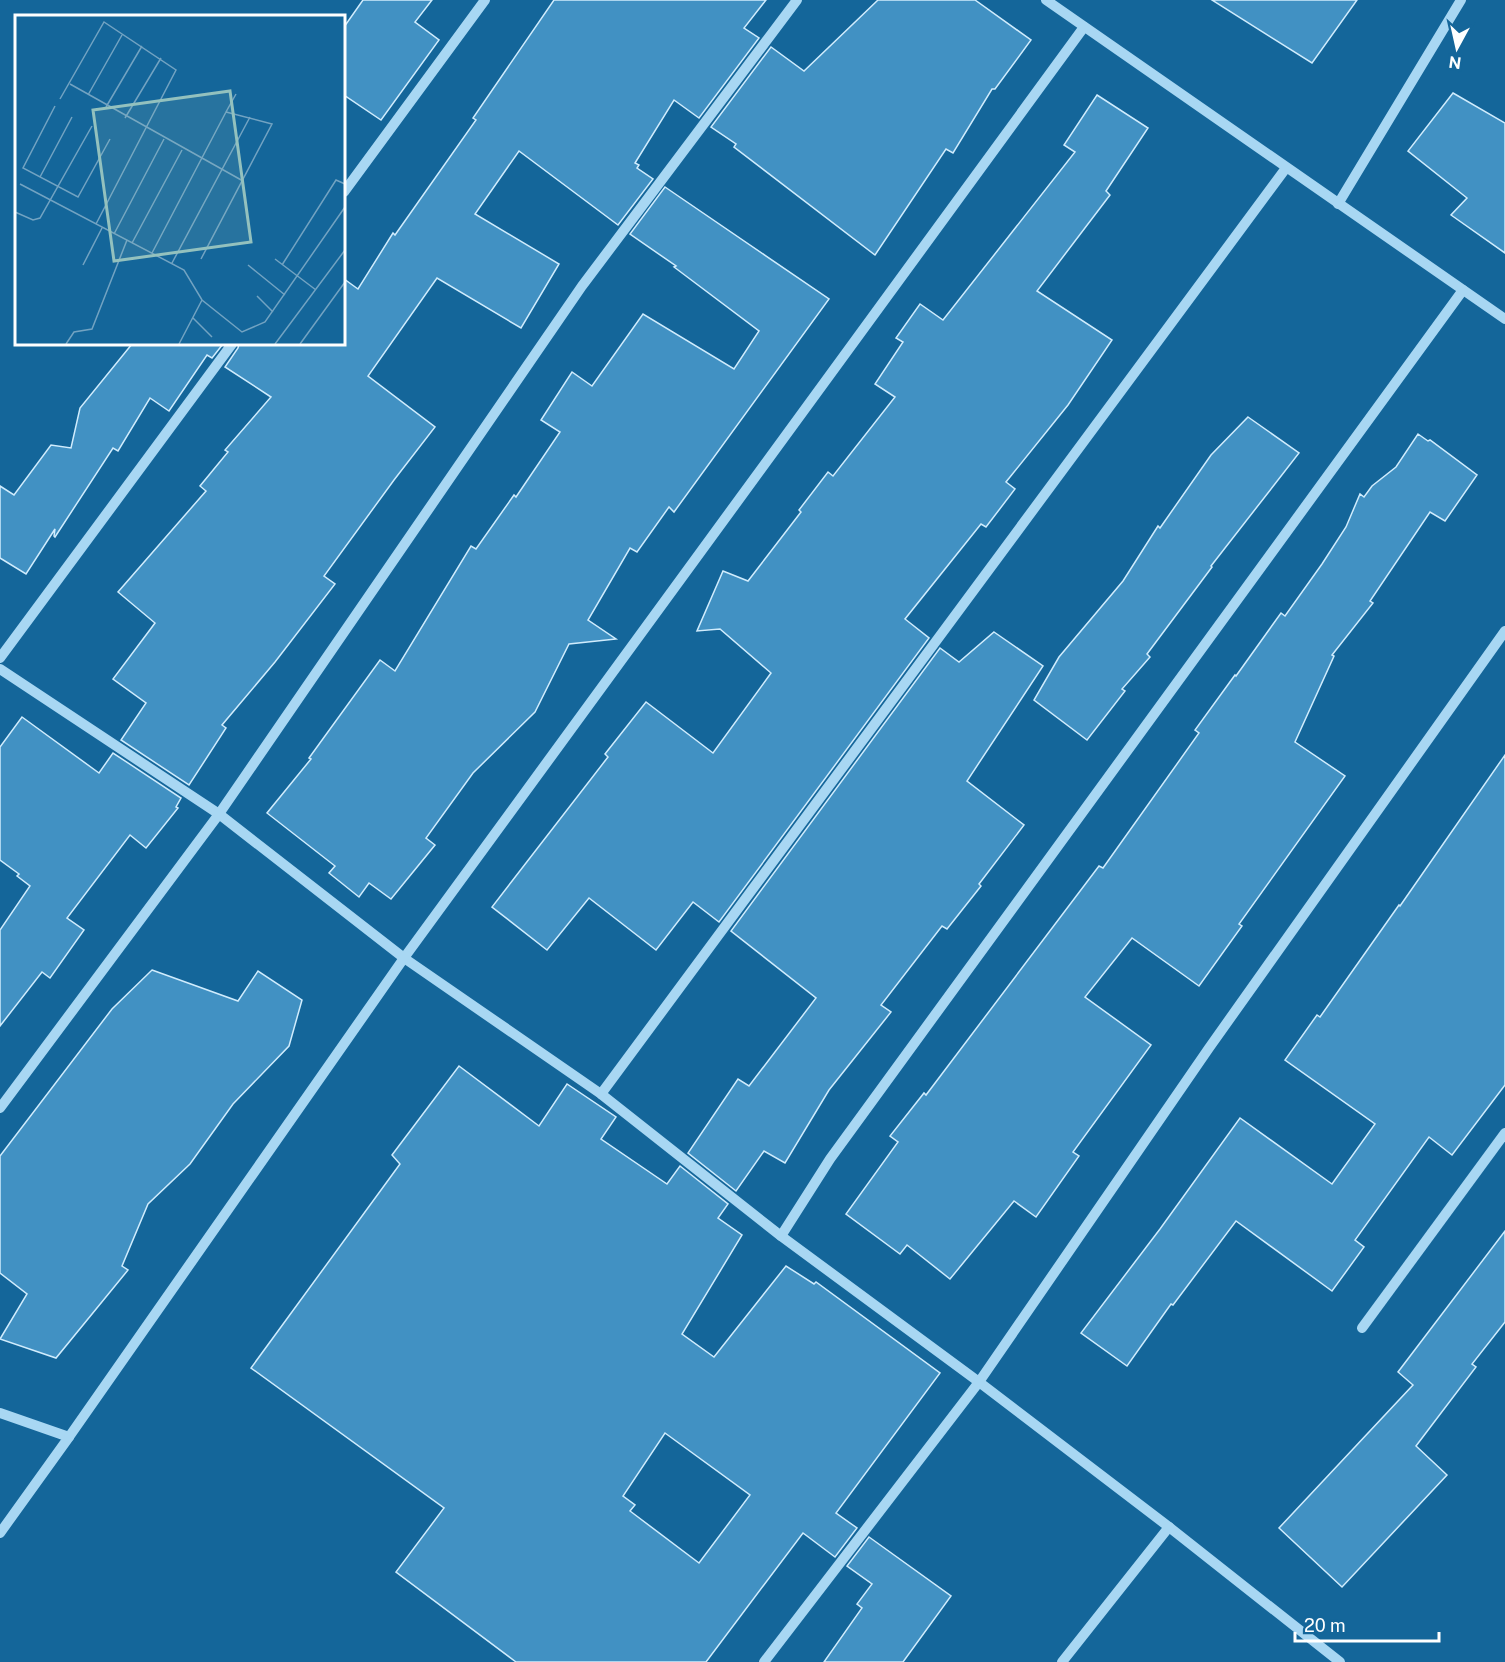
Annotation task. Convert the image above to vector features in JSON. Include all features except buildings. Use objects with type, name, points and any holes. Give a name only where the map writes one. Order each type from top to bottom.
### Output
[{"type":"street","points":[[345,191],[485,0]]},
{"type":"street","points":[[0,1108],[219,814],[582,286],[797,0]]},
{"type":"street","points":[[1046,0],[1505,319]]},
{"type":"street","points":[[1338,204],[1461,0]]},
{"type":"street","points":[[0,1533],[404,958],[1084,27]]},
{"type":"street","points":[[601,1094],[1287,168]]},
{"type":"street","points":[[781,1236],[830,1159],[1463,290]]},
{"type":"street","points":[[0,658],[231,345]]},
{"type":"street","points":[[764,1662],[979,1382],[1209,1047],[1505,631]]},
{"type":"street","points":[[0,669],[219,814],[404,958],[601,1094],[781,1236],[979,1382],[1169,1527],[1340,1662]]},
{"type":"street","points":[[1362,1328],[1505,1133]]},
{"type":"street","points":[[0,1413],[69,1437]]},
{"type":"street","points":[[1062,1662],[1169,1527]]}]
